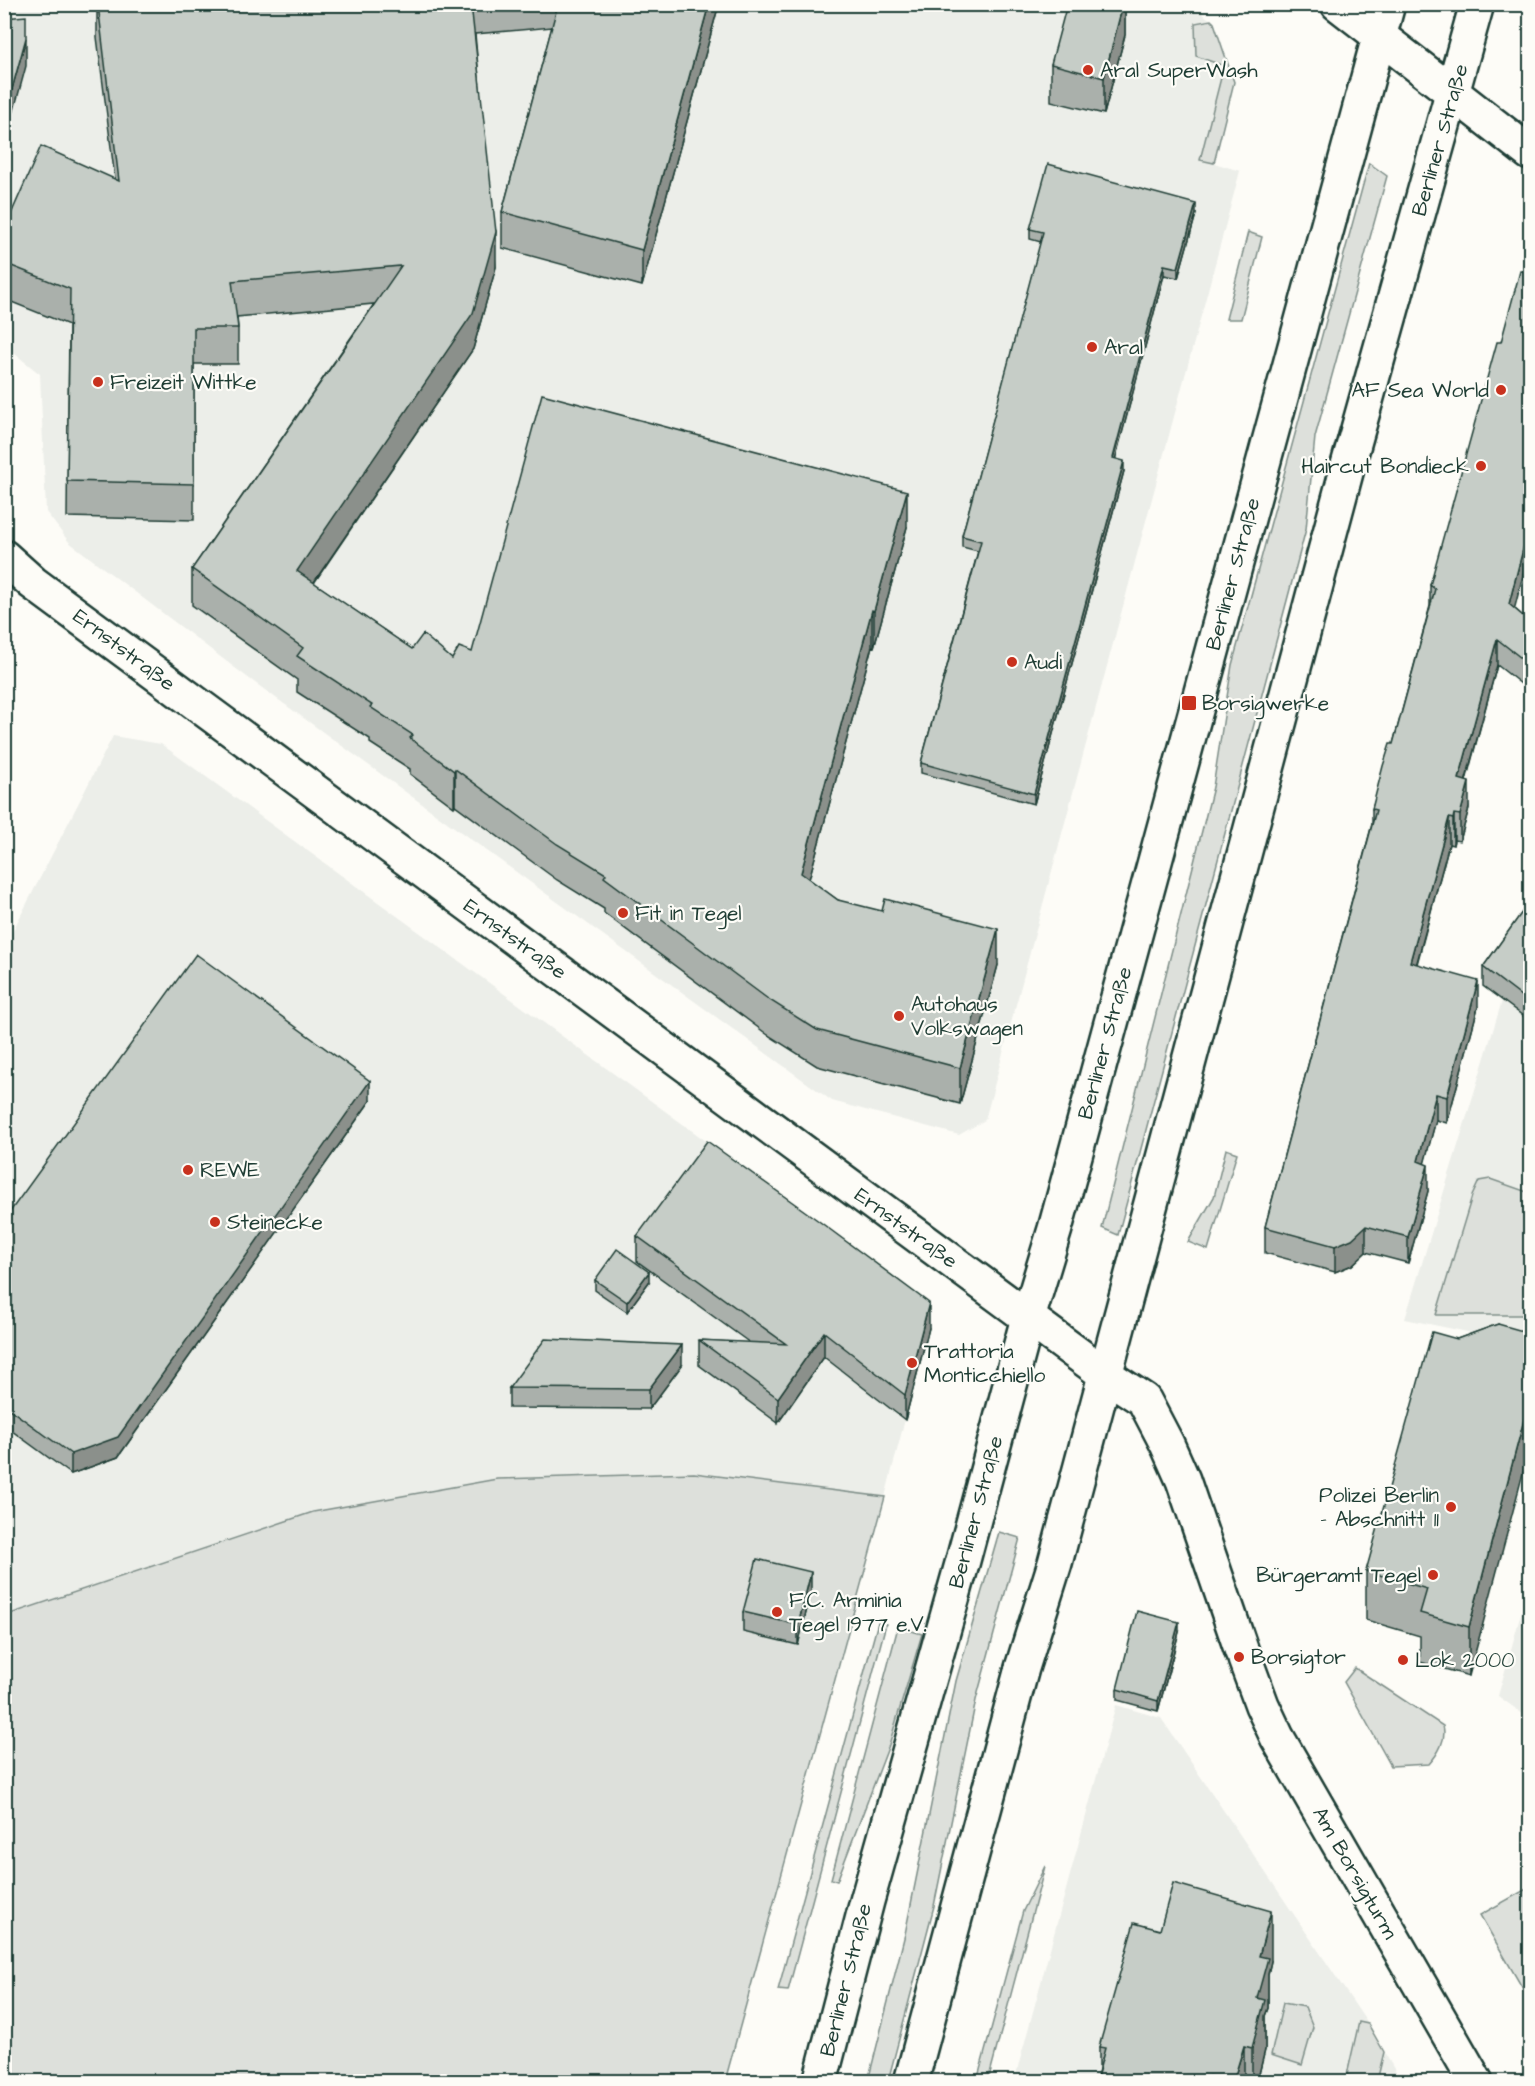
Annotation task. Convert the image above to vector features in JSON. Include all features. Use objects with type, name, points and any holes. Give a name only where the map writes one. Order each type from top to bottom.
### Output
[{"type":"main road","points":[[1338,4],[1530,153]]},
{"type":"main road","name":"Berliner Straße","points":[[820,2082],[867,1900],[962,1564],[1028,1318],[1056,1229],[1388,4]]},
{"type":"main road","name":"Berliner Straße","points":[[911,2082],[1022,1668],[1055,1563],[1106,1375],[1348,465],[1477,4]]},
{"type":"main road","name":"Ernststraße","points":[[4,557],[33,583],[1028,1318]]},
{"type":"main road","name":"Am Borsigturm","points":[[1028,1318],[1144,1400],[1183,1480],[1244,1655],[1276,1737],[1476,2082]]},
{"type":"shaded area","points":[[1191,4],[1214,23],[1234,82],[1214,163],[1240,171],[985,1120],[959,1135],[832,1101],[247,677],[69,542],[46,512],[40,374],[5,346],[4,5]]},
{"type":"shaded area","points":[[1211,20],[1234,82],[1214,163],[1200,160],[1224,66],[1196,56],[1195,23]]},
{"type":"shaded area","points":[[1369,163],[1387,176],[1315,437],[1306,529],[1118,1235],[1102,1228],[1213,787],[1232,665]]},
{"type":"shaded area","points":[[1248,232],[1262,237],[1241,319],[1226,319]]},
{"type":"shaded area","points":[[113,736],[161,744],[919,1296],[929,1326],[885,1497],[694,1473],[497,1479],[313,1512],[5,1615],[4,948]]},
{"type":"shaded area","points":[[1530,920],[1530,1345],[1405,1319],[1502,1001],[1483,986]]},
{"type":"shaded area","points":[[1226,1149],[1237,1153],[1208,1250],[1188,1242],[1214,1197]]},
{"type":"shaded area","points":[[1490,1179],[1530,1193],[1530,1315],[1436,1315],[1472,1196],[1479,1181]]},
{"type":"shaded area","points":[[694,1473],[885,1497],[725,2081],[5,2081],[4,1616],[313,1512],[497,1479]]},
{"type":"shaded area","points":[[999,1532],[1020,1538],[976,1700],[934,1906],[888,2081],[868,2081],[905,1934],[956,1681]]},
{"type":"shaded area","points":[[1530,1581],[1530,1719],[1498,1696]]},
{"type":"shaded area","points":[[878,1622],[886,1624],[788,1991],[778,1990]]},
{"type":"shaded area","points":[[898,1627],[922,1634],[889,1745],[837,1881],[831,1879]]},
{"type":"shaded area","points":[[1355,1668],[1443,1726],[1444,1736],[1441,1746],[1429,1764],[1391,1766],[1344,1682]]},
{"type":"shaded area","points":[[1116,1705],[1161,1718],[1368,2024],[1401,2081],[1014,2082]]},
{"type":"shaded area","points":[[1045,1866],[988,2081],[977,2081],[1023,1911]]},
{"type":"shaded area","points":[[1530,1887],[1530,2001],[1480,1915]]},
{"type":"shaded area","points":[[1283,2003],[1305,2007],[1313,2027],[1302,2065],[1271,2055]]},
{"type":"shaded area","points":[[1359,2022],[1368,2024],[1384,2052],[1377,2081],[1347,2075]]},
{"type":"building","points":[[98,4],[471,4],[496,232],[473,313],[297,571],[412,649],[423,634],[452,659],[459,647],[472,652],[542,394],[907,491],[874,611],[872,610],[801,873],[838,900],[882,911],[885,899],[998,929],[960,1068],[817,1030],[768,999],[604,877],[606,874],[557,844],[410,738],[413,735],[370,707],[372,705],[297,656],[303,648],[192,569],[401,266],[232,281],[238,328],[194,328],[194,484],[67,481],[70,289],[4,263],[4,230],[41,146],[119,181]]},
{"type":"building","points":[[558,4],[709,4],[642,250],[502,212]]},
{"type":"building","points":[[1067,4],[1123,4],[1104,78],[1051,64]]},
{"type":"building","points":[[26,16],[26,38],[4,118],[4,18]]},
{"type":"building","points":[[1048,164],[1196,204],[1178,268],[1164,265],[1113,458],[1124,461],[1034,794],[921,763],[981,541],[962,536],[1043,232],[1030,229]]},
{"type":"building","points":[[1530,264],[1530,522],[1509,604],[1530,622],[1530,665],[1497,639],[1459,779],[1469,782],[1460,815],[1454,814],[1453,819],[1449,818],[1410,962],[1478,981],[1447,1097],[1436,1094],[1418,1161],[1428,1165],[1408,1237],[1366,1226],[1352,1239],[1335,1246],[1265,1227],[1376,810],[1372,809],[1383,766],[1390,744],[1393,744],[1435,589],[1430,585],[1497,342],[1501,342],[1520,271],[1528,272]]},
{"type":"building","points":[[1530,901],[1530,1003],[1483,967]]},
{"type":"building","name":"REWE","points":[[196,954],[370,1081],[118,1437],[71,1454],[4,1405],[4,1220]]},
{"type":"building","points":[[707,1141],[929,1303],[905,1395],[824,1332],[778,1398],[699,1340],[786,1344],[637,1236]]},
{"type":"building","points":[[617,1249],[649,1272],[627,1302],[595,1280]]},
{"type":"building","points":[[1498,1324],[1530,1333],[1530,1397],[1469,1627],[1420,1613],[1427,1589],[1366,1571],[1432,1332],[1457,1339]]},
{"type":"building","points":[[545,1339],[682,1345],[649,1389],[509,1388]]},
{"type":"building","name":"F.C. Arminia Tegel 1977 e.V.","points":[[757,1559],[811,1572],[798,1625],[743,1612]]},
{"type":"building","points":[[1137,1611],[1179,1622],[1158,1701],[1117,1689]]},
{"type":"building","points":[[1173,1883],[1271,1911],[1259,1956],[1268,1958],[1257,1998],[1265,2000],[1252,2048],[1244,2046],[1233,2082],[1209,2076],[1208,2082],[1096,2082],[1105,2048],[1099,2047],[1134,1923],[1160,1930]]},
{"type":"place","name":"Aral SuperWash","points":[[1088,70]]},
{"type":"place","name":"Aral","points":[[1092,347]]},
{"type":"place","name":"Freizeit Wittke","points":[[98,382]]},
{"type":"place","name":"AF Sea World","points":[[1501,390]]},
{"type":"place","name":"Haircut Bondieck","points":[[1481,466]]},
{"type":"place","name":"Audi","points":[[1012,662]]},
{"type":"place","name":"Borsigwerke","points":[[1189,703]]},
{"type":"place","name":"Fit in Tegel","points":[[623,913]]},
{"type":"place","name":"Autohaus Volkswagen","points":[[899,1016]]},
{"type":"place","name":"REWE","points":[[188,1170]]},
{"type":"place","name":"Steinecke","points":[[215,1222]]},
{"type":"place","name":"Trattoria Monticchiello","points":[[912,1363]]},
{"type":"place","name":"Polizei Berlin – Abschnitt 11","points":[[1451,1507]]},
{"type":"place","name":"Bürgeramt Tegel","points":[[1433,1575]]},
{"type":"place","name":"F.C. Arminia Tegel 1977 e.V.","points":[[777,1612]]},
{"type":"place","name":"Borsigtor","points":[[1239,1657]]},
{"type":"place","name":"Lok 2000","points":[[1403,1660]]}]
